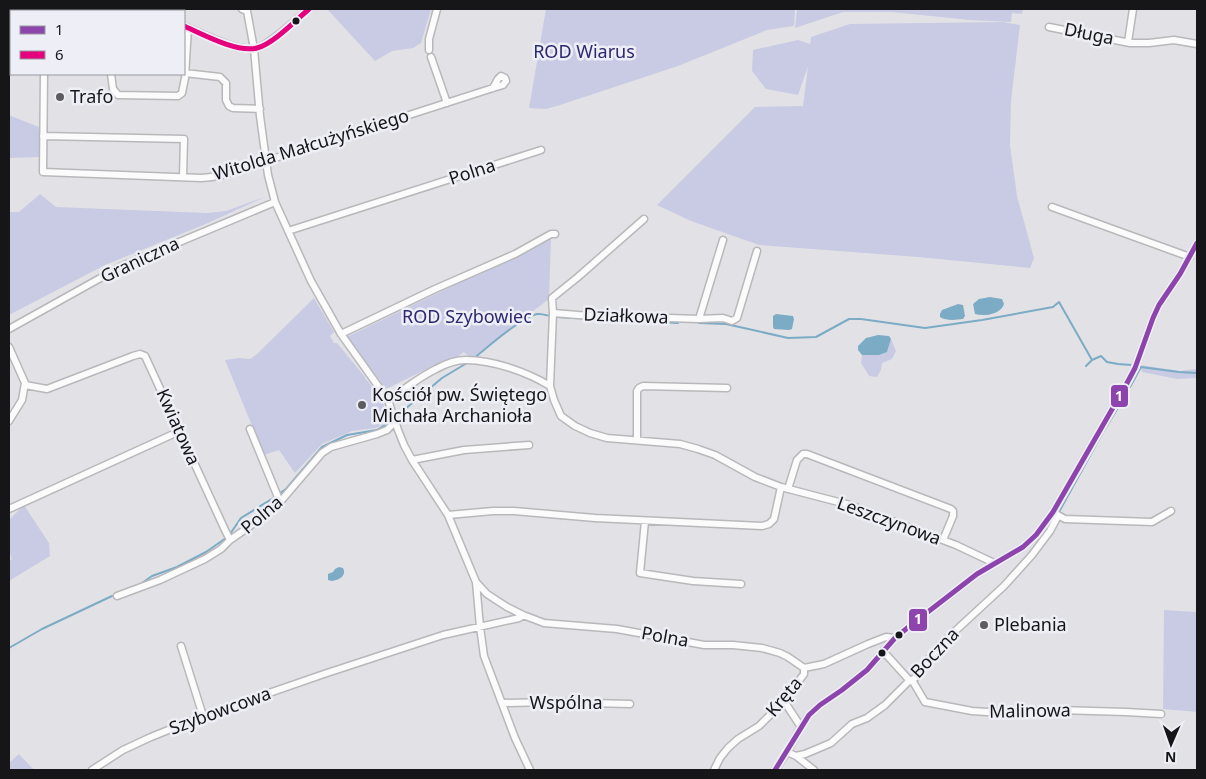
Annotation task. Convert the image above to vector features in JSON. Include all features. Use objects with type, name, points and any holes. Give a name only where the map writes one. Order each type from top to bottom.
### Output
[{"type":"street","name":"Polna","points":[[242,9],[247,11],[254,49],[266,161],[275,202],[310,281],[341,334],[388,400],[404,445],[448,515],[476,582],[487,594],[522,615],[544,623],[617,629],[704,645],[762,648],[780,653],[804,668]]},
{"type":"street","points":[[260,109],[233,108],[229,106],[226,100],[226,83],[220,77],[185,72],[186,27],[236,47],[254,49],[269,42],[309,9]]},
{"type":"street","points":[[437,9],[429,39],[430,54],[447,103]]},
{"type":"street","name":"Długa","points":[[1128,42],[1133,9]]},
{"type":"street","name":"Długa","points":[[1050,27],[1128,42],[1148,43],[1174,40],[1197,44]]},
{"type":"street","name":"Witolda Małcużyńskiego","points":[[44,75],[43,172],[183,177],[214,177],[229,174],[493,88]]},
{"type":"street","points":[[111,75],[113,89],[118,95],[178,96],[182,93],[185,75]]},
{"type":"street","points":[[43,136],[184,139],[183,177]]},
{"type":"street","name":"Polna","points":[[288,231],[541,150]]},
{"type":"street","name":"Graniczna","points":[[9,329],[122,266],[275,202]]},
{"type":"street","points":[[1052,207],[1190,257]]},
{"type":"street","name":"Działkowa","points":[[550,386],[552,298],[644,220]]},
{"type":"street","points":[[341,334],[435,288],[515,254],[554,234]]},
{"type":"street","points":[[699,319],[723,240]]},
{"type":"street","points":[[775,770],[788,752],[809,715],[867,670],[894,638],[977,574],[1028,543],[1055,514],[1135,368],[1152,318],[1197,243]]},
{"type":"street","name":"Działkowa","points":[[552,317],[578,315],[723,318],[732,321],[737,318],[757,251]]},
{"type":"street","points":[[9,346],[25,382],[22,400],[9,420]]},
{"type":"street","name":"Kwiatowa","points":[[25,385],[48,389],[133,356],[140,354],[145,356],[230,540]]},
{"type":"street","points":[[388,400],[434,370],[453,362],[465,360],[494,363],[517,370],[550,386]]},
{"type":"street","name":"Leszczynowa","points":[[550,386],[561,416],[575,426],[590,433],[607,438],[680,444],[698,448],[715,455],[754,477],[788,489],[850,505],[960,546],[994,563]]},
{"type":"street","points":[[637,440],[637,391],[639,388],[643,386],[727,388]]},
{"type":"street","name":"Polna","points":[[117,596],[160,580],[205,559],[221,549],[280,502],[322,454],[329,449],[378,434],[387,430],[395,422]]},
{"type":"street","points":[[250,429],[280,502]]},
{"type":"street","points":[[9,509],[180,431]]},
{"type":"street","points":[[412,460],[464,450],[528,445]]},
{"type":"street","points":[[788,489],[798,460],[803,454],[807,454],[951,509],[953,516],[943,540]]},
{"type":"street","points":[[448,515],[514,511],[595,518],[762,526],[770,524],[774,518],[781,486]]},
{"type":"street","points":[[1055,514],[1065,518],[1152,522],[1171,511]]},
{"type":"street","name":"Boczna","points":[[796,756],[831,743],[852,724],[867,718],[884,705],[915,678],[940,645],[1004,586],[1036,550],[1050,532],[1055,514]]},
{"type":"street","points":[[645,520],[640,573],[693,581],[741,584]]},
{"type":"street","points":[[476,582],[484,656],[515,738],[530,770]]},
{"type":"street","points":[[480,627],[519,618],[522,615]]},
{"type":"street","name":"Szybowcowa","points":[[92,770],[130,747],[203,716],[353,664],[443,636],[480,627]]},
{"type":"street","name":"Kręta","points":[[714,770],[728,748],[763,722],[784,701],[804,674],[804,668],[824,664],[886,637],[894,638]]},
{"type":"street","points":[[181,646],[203,716]]},
{"type":"street","name":"Malinowa","points":[[883,652],[911,680],[925,702],[987,712],[1088,710],[1161,714]]},
{"type":"street","points":[[784,701],[801,727]]},
{"type":"street","name":"Wspólna","points":[[502,704],[553,702],[630,704]]},
{"type":"street","points":[[788,752],[814,770]]},
{"type":"green space","points":[[327,9],[431,9],[421,43],[413,48],[392,51],[375,61]]},
{"type":"green space","name":"ROD Wiarus","points":[[546,9],[795,9],[794,26],[767,30],[678,66],[560,105],[546,109],[529,108]]},
{"type":"green space","points":[[797,9],[1023,9],[1022,14],[1012,13],[1011,22],[892,12],[843,12],[795,28]]},
{"type":"green space","points":[[1003,22],[1020,25],[1011,101],[1010,145],[1017,196],[1034,258],[1030,268],[759,245],[691,221],[657,205],[755,107],[803,106],[808,66],[798,95],[766,89],[752,71],[753,50],[798,40],[810,44],[810,46],[811,37],[850,24]]},
{"type":"green space","points":[[9,114],[39,127],[39,157],[9,158]]},
{"type":"green space","points":[[40,194],[56,207],[207,213],[226,211],[267,196],[208,223],[105,265],[9,315],[9,212],[19,212]]},
{"type":"green space","name":"ROD Szybowiec","points":[[551,238],[549,299],[473,357],[464,352],[454,359],[437,364],[386,389],[347,337]]},
{"type":"green space","points":[[314,298],[334,332],[330,336],[334,343],[337,343],[382,399],[385,410],[379,420],[386,422],[376,428],[352,431],[322,444],[295,473],[279,450],[264,455],[225,360],[250,359],[256,355]]},
{"type":"green space","points":[[891,339],[896,351],[892,359],[882,363],[877,377],[869,376],[861,363],[862,355],[879,355],[887,352]]},
{"type":"green space","points":[[1140,365],[1179,371],[1197,369],[1197,378],[1177,379],[1142,372]]},
{"type":"green space","points":[[24,505],[49,543],[50,556],[9,581],[9,561],[12,559],[9,551],[9,520]]},
{"type":"green space","points":[[1164,610],[1197,612],[1197,712],[1163,709]]},
{"type":"green space","points":[[19,754],[34,770],[9,770],[9,763]]},
{"type":"shaded area","points":[[990,297],[1002,299],[1004,304],[1000,310],[992,314],[975,314],[973,304],[979,299]]},
{"type":"shaded area","points":[[958,304],[963,305],[965,316],[963,319],[948,320],[940,317],[942,310]]},
{"type":"shaded area","points":[[776,314],[793,316],[792,329],[774,329],[773,316]]},
{"type":"shaded area","points":[[878,335],[889,336],[891,339],[887,352],[879,355],[862,355],[858,350],[858,346],[866,338]]},
{"type":"shaded area","points":[[339,567],[343,568],[344,571],[340,579],[328,580],[328,574]]},
{"type":"waterway","points":[[699,323],[726,324],[788,338],[816,337],[849,319],[925,328],[1053,307],[1059,302],[1092,360]]},
{"type":"waterway","points":[[474,358],[514,326],[537,314],[556,317],[678,323]]},
{"type":"waterway","points":[[1086,366],[1092,360],[1101,356],[1107,362],[1132,365]]},
{"type":"waterway","points":[[398,415],[442,378],[467,363]]},
{"type":"waterway","points":[[1130,387],[1141,367],[1197,373]]},
{"type":"waterway","points":[[1060,510],[1125,396]]},
{"type":"waterway","points":[[280,493],[286,489],[322,447],[347,435],[377,430],[390,422]]},
{"type":"waterway","points":[[230,534],[241,518],[275,497]]},
{"type":"waterway","points":[[142,583],[152,576],[177,567],[206,552],[226,538]]},
{"type":"waterway","points":[[9,648],[42,629],[112,596]]},
{"type":"transit line","name":"6","points":[[185,26],[210,38],[240,48],[257,48],[277,37],[309,9]]},
{"type":"transit line","name":"1","points":[[775,770],[809,715],[820,705],[867,670],[895,638],[911,625],[977,574],[1023,547],[1036,535],[1053,512],[1126,385],[1135,368],[1159,305],[1180,274],[1197,243]]},
{"type":"place","name":"Trafo","points":[[60,97]]},
{"type":"place","name":"Kościół pw. Świętego Michała Archanioła","points":[[362,405]]},
{"type":"place","name":"Plebania","points":[[984,625]]}]
